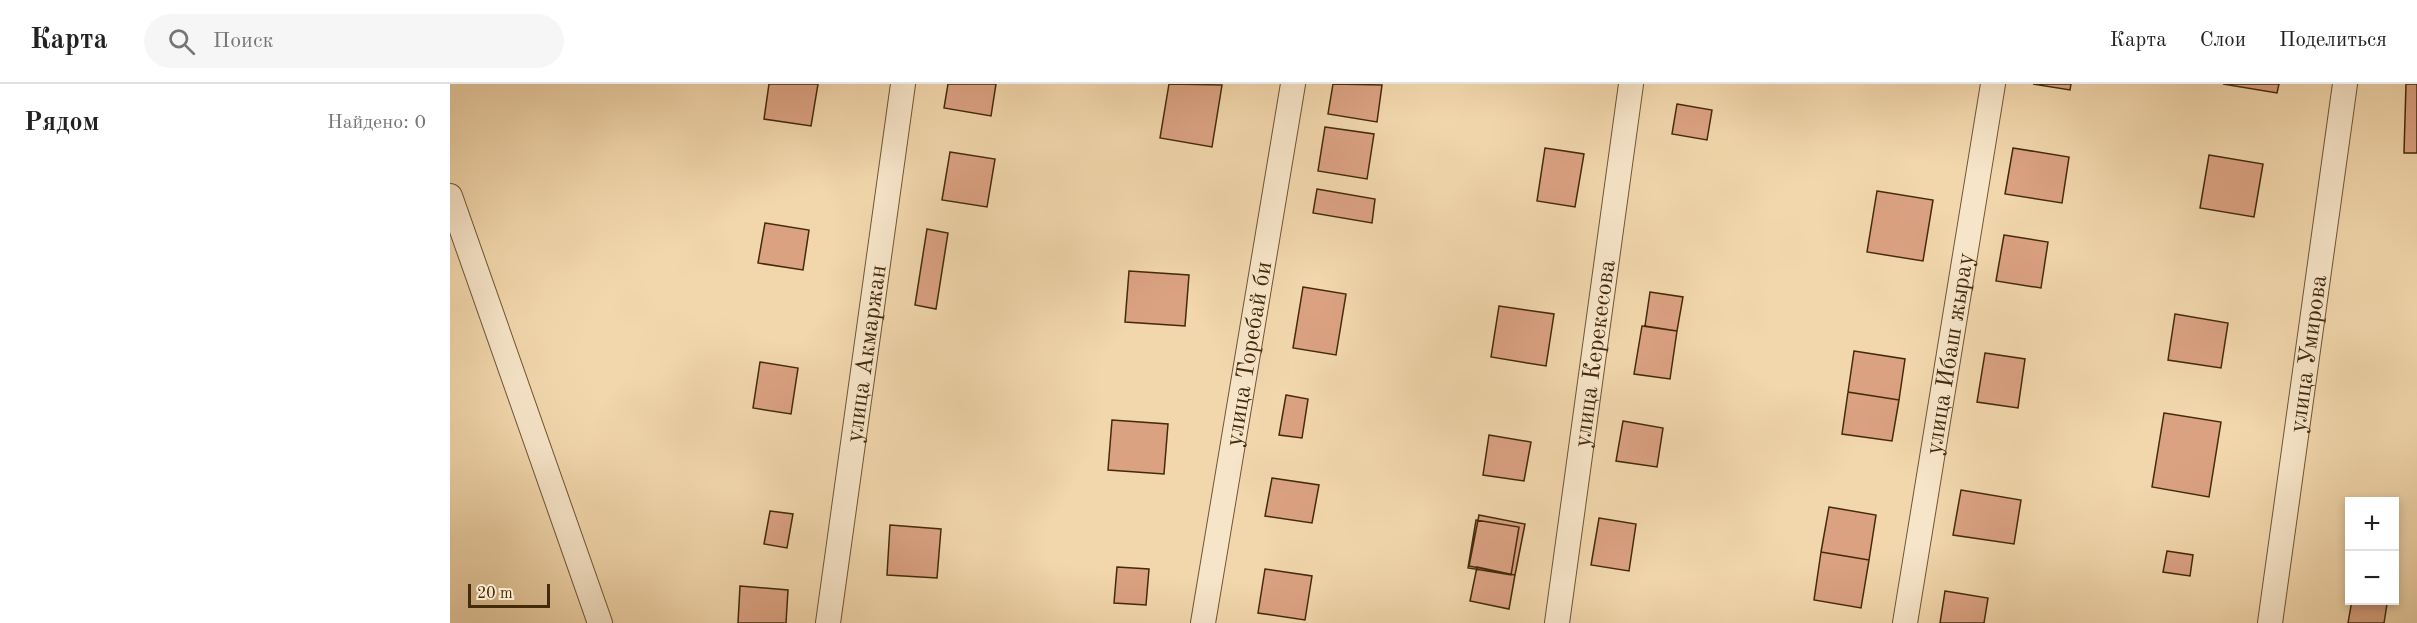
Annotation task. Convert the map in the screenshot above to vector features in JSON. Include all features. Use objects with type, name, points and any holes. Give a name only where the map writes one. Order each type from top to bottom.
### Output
[{"type":"street","name":"улица Акмаржан","points":[[828,623],[903,84]]},
{"type":"street","name":"улица Торебай би","points":[[1203,623],[1293,84]]},
{"type":"street","name":"улица Керекесова","points":[[1557,623],[1631,84]]},
{"type":"street","name":"улица Ибаш жырау","points":[[1905,623],[1993,84]]},
{"type":"street","name":"улица Умирова","points":[[2270,623],[2345,84]]},
{"type":"street","points":[[450,196],[600,623]]},
{"type":"building","points":[[769,84],[818,84],[811,126],[764,119]]},
{"type":"building","points":[[948,84],[996,84],[991,116],[944,108]]},
{"type":"building","points":[[1169,84],[1222,85],[1212,147],[1160,138]]},
{"type":"building","points":[[1333,84],[1382,85],[1377,122],[1328,114]]},
{"type":"building","points":[[2033,84],[2071,84],[2070,90]]},
{"type":"building","points":[[2223,84],[2279,84],[2277,93]]},
{"type":"building","points":[[2406,84],[2417,84],[2417,153],[2404,153]]},
{"type":"building","points":[[1677,104],[1712,110],[1707,140],[1672,134]]},
{"type":"building","points":[[1325,127],[1374,134],[1367,179],[1318,171]]},
{"type":"building","points":[[1545,148],[1584,154],[1575,207],[1537,201]]},
{"type":"building","points":[[2013,148],[2069,157],[2062,203],[2005,194]]},
{"type":"building","points":[[950,152],[995,159],[987,207],[942,200]]},
{"type":"building","points":[[2209,155],[2263,164],[2254,217],[2200,208]]},
{"type":"building","points":[[1317,189],[1375,199],[1372,223],[1313,213]]},
{"type":"building","points":[[1877,191],[1933,200],[1923,261],[1867,252]]},
{"type":"building","points":[[765,223],[809,230],[803,270],[758,263]]},
{"type":"building","points":[[927,229],[948,233],[936,309],[915,305]]},
{"type":"building","points":[[2004,235],[2048,242],[2041,288],[1996,281]]},
{"type":"building","points":[[1129,271],[1189,275],[1185,326],[1125,322]]},
{"type":"building","points":[[1303,287],[1346,294],[1336,355],[1293,348]]},
{"type":"building","points":[[1650,292],[1683,297],[1677,331],[1645,326]]},
{"type":"building","points":[[1499,306],[1554,314],[1546,366],[1491,357]]},
{"type":"building","points":[[2175,314],[2228,323],[2221,368],[2168,360]]},
{"type":"building","points":[[1642,326],[1677,331],[1670,379],[1634,374]]},
{"type":"building","points":[[1854,351],[1905,359],[1899,400],[1848,392]]},
{"type":"building","points":[[1985,353],[2025,359],[2018,408],[1977,402]]},
{"type":"building","points":[[760,362],[798,368],[791,414],[753,408]]},
{"type":"building","points":[[1848,392],[1899,400],[1892,441],[1842,434]]},
{"type":"building","points":[[1286,395],[1308,399],[1302,438],[1279,435]]},
{"type":"building","points":[[2164,413],[2221,422],[2209,497],[2152,487]]},
{"type":"building","points":[[1112,420],[1168,424],[1164,474],[1108,470]]},
{"type":"building","points":[[1623,421],[1663,428],[1657,467],[1616,461]]},
{"type":"building","points":[[1489,435],[1531,442],[1524,481],[1483,475]]},
{"type":"building","points":[[1272,478],[1319,485],[1312,523],[1265,516]]},
{"type":"building","points":[[1961,490],[2021,500],[2014,544],[1953,535]]},
{"type":"building","points":[[1829,507],[1876,515],[1869,560],[1821,552]]},
{"type":"building","points":[[770,511],[793,514],[787,548],[764,544]]},
{"type":"building","points":[[1479,515],[1525,524],[1515,575],[1469,566]]},
{"type":"building","points":[[1599,518],[1636,524],[1629,571],[1591,565]]},
{"type":"building","points":[[1476,520],[1519,527],[1511,575],[1468,568]]},
{"type":"building","points":[[890,525],[941,529],[937,578],[887,575]]},
{"type":"building","points":[[2167,551],[2193,555],[2190,576],[2163,572]]},
{"type":"building","points":[[1821,552],[1869,560],[1861,608],[1814,600]]},
{"type":"building","points":[[1117,567],[1149,569],[1146,605],[1114,603]]},
{"type":"building","points":[[1477,567],[1515,575],[1509,609],[1470,601]]},
{"type":"building","points":[[1265,569],[1312,576],[1305,620],[1258,613]]},
{"type":"building","points":[[740,586],[788,590],[786,623],[738,623]]},
{"type":"building","points":[[1945,591],[1988,598],[1984,623],[1940,623]]},
{"type":"building","points":[[2351,605],[2387,605],[2384,623],[2348,623]]}]
